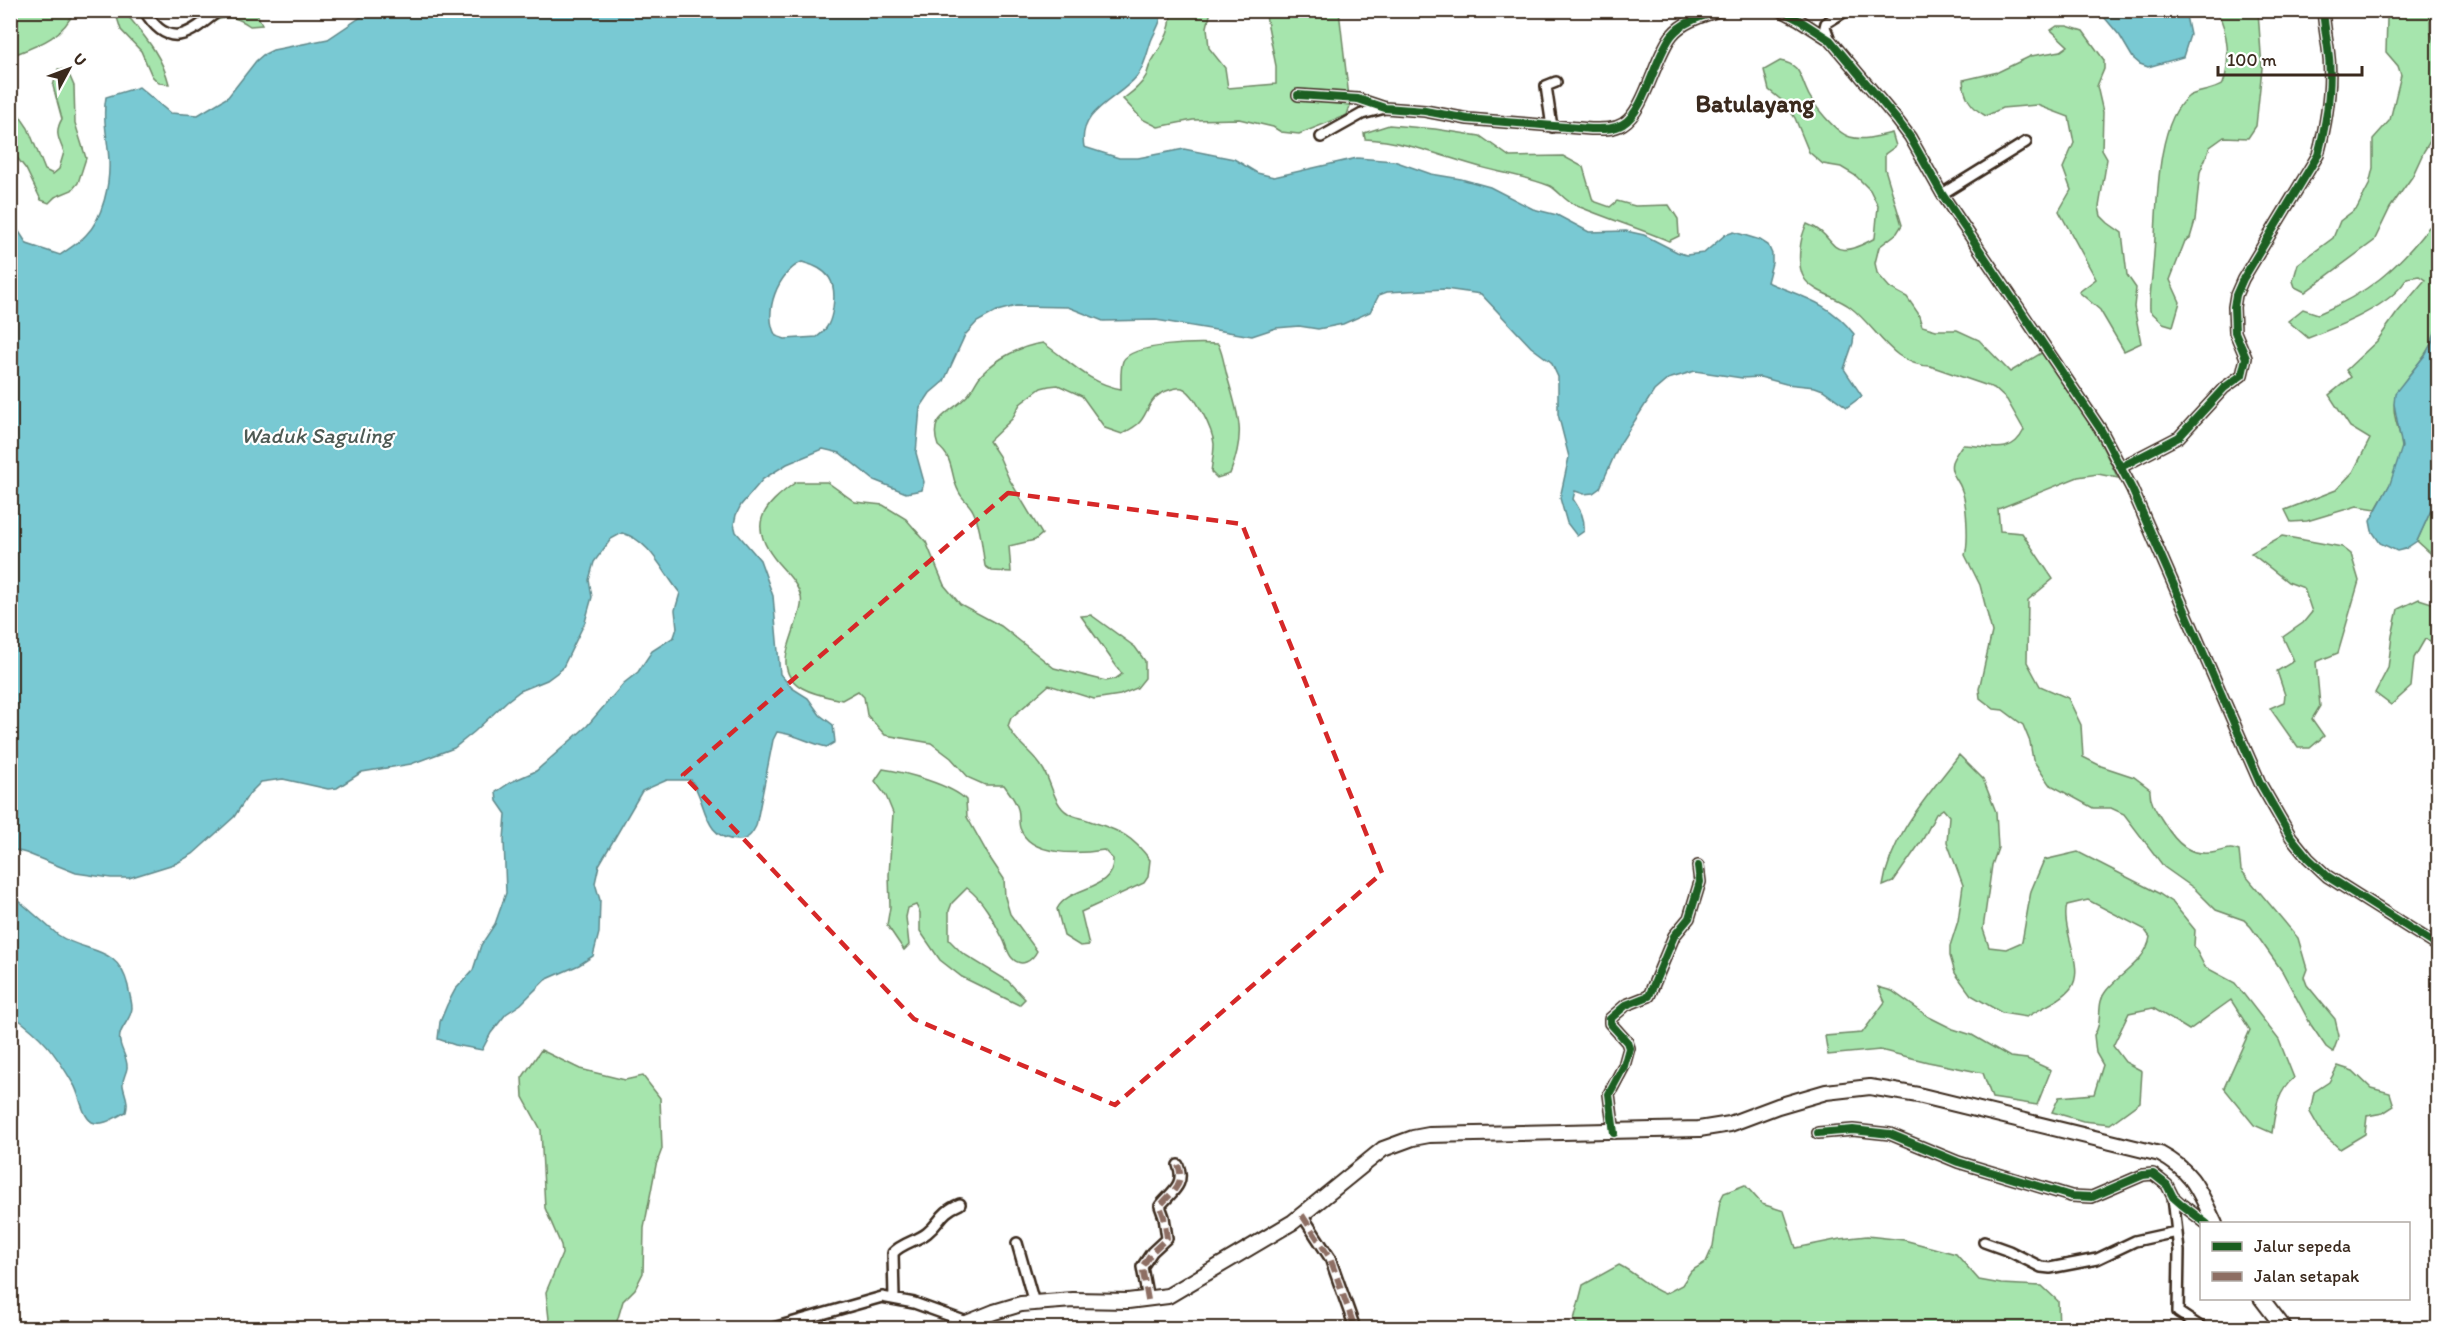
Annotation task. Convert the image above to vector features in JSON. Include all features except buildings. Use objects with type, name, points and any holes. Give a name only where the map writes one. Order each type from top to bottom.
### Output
[{"type":"main road","points":[[954,1329],[994,1312],[1034,1303],[1073,1300],[1148,1300],[1159,1299],[1176,1292],[1276,1234],[1383,1149],[1413,1138],[1429,1135],[1484,1133],[1614,1133],[1699,1129],[1730,1124],[1778,1106],[1826,1092],[1870,1087],[1893,1090],[2160,1154],[2189,1174],[2214,1222]]},
{"type":"main road","points":[[2261,1300],[2284,1329]]},
{"type":"street","points":[[144,10],[162,33],[169,34],[194,32],[219,10]]},
{"type":"street","points":[[1298,95],[1358,99],[1385,108],[1425,111],[1468,119],[1552,127],[1610,129],[1625,123],[1644,94],[1672,35],[1685,24],[1721,10]]},
{"type":"street","points":[[1780,10],[1830,40],[1879,96],[1910,137],[1942,194],[2101,430],[2121,467],[2260,783],[2291,837],[2327,876],[2439,946]]},
{"type":"street","points":[[1830,40],[1825,27],[1826,23],[1847,10]]},
{"type":"street","points":[[2121,467],[2179,437],[2224,388],[2242,375],[2246,358],[2235,332],[2236,295],[2243,279],[2318,155],[2328,112],[2328,48],[2323,10]]},
{"type":"street","points":[[1552,127],[1546,86],[1556,82]]},
{"type":"street","points":[[1321,137],[1362,114],[1385,108]]},
{"type":"street","points":[[1942,194],[2026,142]]},
{"type":"street","points":[[1614,1133],[1609,1094],[1624,1066],[1629,1048],[1627,1042],[1610,1023],[1610,1019],[1626,1005],[1649,996],[1674,936],[1689,918],[1701,881],[1698,866]]},
{"type":"street","points":[[1818,1133],[1853,1130],[1890,1134],[1958,1162],[2071,1196],[2092,1197],[2144,1175],[2153,1174],[2167,1185],[2173,1197],[2179,1251],[2178,1312],[2202,1329]]},
{"type":"street","points":[[1148,1300],[1142,1267],[1152,1252],[1167,1238],[1160,1206],[1181,1182],[1178,1165]]},
{"type":"street","points":[[2173,1197],[2204,1222]]},
{"type":"street","points":[[894,1298],[893,1253],[928,1232],[940,1215],[960,1204]]},
{"type":"street","points":[[1302,1215],[1320,1239],[1330,1258],[1355,1329]]},
{"type":"street","points":[[1984,1242],[2041,1267],[2050,1268],[2097,1259],[2135,1241],[2176,1232]]},
{"type":"street","points":[[1017,1243],[1034,1303]]},
{"type":"street","points":[[773,1329],[875,1298],[894,1298],[967,1322]]},
{"type":"highlighted area","points":[[1008,493],[1242,524],[1382,873],[1115,1105],[914,1019],[683,775]]},
{"type":"green space","points":[[11,10],[74,11],[63,28],[48,40],[11,56]]},
{"type":"green space","points":[[115,11],[136,11],[128,16],[158,56],[169,84],[159,83],[152,76],[141,51],[121,30]]},
{"type":"green space","points":[[205,11],[256,11],[262,25],[250,26],[240,20],[230,18],[210,24]]},
{"type":"green space","points":[[1170,11],[1211,11],[1207,27],[1209,48],[1225,68],[1228,88],[1276,84],[1276,66],[1265,11],[1339,11],[1350,106],[1347,115],[1299,134],[1281,132],[1273,127],[1239,119],[1193,120],[1158,127],[1142,119],[1123,99],[1139,86],[1146,76],[1168,32]]},
{"type":"green space","points":[[2217,11],[2258,11],[2262,68],[2256,126],[2248,138],[2224,137],[2210,147],[2200,172],[2195,221],[2190,238],[2185,241],[2170,280],[2180,302],[2173,326],[2163,323],[2150,311],[2159,176],[2168,128],[2177,110],[2189,96],[2223,84],[2228,57],[2224,28]]},
{"type":"green space","points":[[2390,11],[2436,11],[2430,21],[2430,30],[2438,51],[2438,128],[2412,177],[2390,208],[2374,241],[2305,292],[2295,287],[2293,281],[2298,264],[2333,238],[2340,221],[2357,208],[2369,185],[2373,168],[2373,139],[2390,120],[2401,75],[2398,66],[2386,52],[2387,19]]},
{"type":"green space","points":[[2057,26],[2067,26],[2083,31],[2104,60],[2104,69],[2097,86],[2103,112],[2102,150],[2107,159],[2099,207],[2101,216],[2122,233],[2127,275],[2136,288],[2134,307],[2141,343],[2124,351],[2100,310],[2079,292],[2096,279],[2059,211],[2071,190],[2063,168],[2074,143],[2069,117],[2037,105],[2002,108],[1986,116],[1969,101],[1964,86],[1963,80],[1998,72],[2031,56],[2061,51],[2068,46],[2051,30]]},
{"type":"green space","points":[[1780,61],[1795,67],[1818,109],[1831,124],[1844,134],[1850,137],[1871,138],[1892,133],[1896,146],[1885,154],[1885,169],[1902,225],[1897,233],[1879,247],[1875,263],[1877,273],[1890,288],[1907,297],[1918,313],[1922,326],[1936,330],[1957,330],[1979,340],[2010,372],[2043,352],[2089,420],[2118,478],[2098,474],[2078,477],[1998,509],[2000,531],[2022,533],[2053,579],[2028,600],[2027,662],[2040,686],[2068,698],[2081,725],[2083,757],[2101,766],[2134,777],[2150,789],[2154,807],[2179,843],[2199,853],[2230,849],[2239,851],[2241,870],[2298,938],[2307,969],[2304,977],[2307,985],[2335,1019],[2339,1036],[2333,1052],[2326,1047],[2311,1025],[2282,971],[2251,927],[2244,920],[2216,910],[2195,889],[2164,867],[2124,814],[2111,808],[2093,808],[2049,784],[2033,760],[2030,742],[2023,725],[2003,710],[1994,709],[1980,698],[1979,689],[1992,632],[1980,585],[1965,555],[1967,532],[1965,502],[1951,466],[1962,445],[2005,447],[2018,439],[2024,430],[2007,400],[1994,388],[1905,359],[1886,344],[1850,307],[1819,291],[1804,278],[1800,265],[1800,251],[1802,236],[1807,224],[1825,235],[1835,246],[1848,249],[1875,238],[1878,206],[1870,190],[1856,176],[1841,167],[1823,164],[1809,152],[1795,118],[1785,103],[1769,90],[1764,70]]},
{"type":"green space","points":[[58,69],[67,70],[74,86],[75,123],[86,158],[78,183],[72,190],[55,197],[49,203],[41,200],[26,169],[11,150],[11,103],[28,128],[45,170],[53,174],[59,169],[64,152],[58,132],[62,119],[53,86]]},
{"type":"green space","points":[[1389,125],[1480,136],[1510,157],[1563,156],[1583,167],[1593,201],[1610,207],[1617,201],[1635,206],[1669,205],[1678,219],[1679,236],[1669,241],[1598,214],[1571,203],[1550,186],[1534,180],[1410,146],[1365,139],[1364,133]]},
{"type":"green space","points":[[2438,226],[2440,286],[2438,318],[2431,344],[2402,386],[2395,401],[2394,412],[2402,446],[2393,479],[2376,509],[2357,506],[2307,521],[2291,522],[2285,510],[2336,490],[2353,472],[2370,439],[2350,427],[2329,395],[2351,377],[2346,370],[2377,341],[2425,280],[2419,276],[2407,278],[2400,288],[2377,306],[2348,322],[2308,338],[2288,321],[2303,309],[2318,314],[2352,298],[2393,268],[2429,227]]},
{"type":"green space","points":[[1043,343],[1089,377],[1121,389],[1122,364],[1129,355],[1152,347],[1167,345],[1218,344],[1237,414],[1238,447],[1230,474],[1217,478],[1211,472],[1214,444],[1210,430],[1198,404],[1182,388],[1156,397],[1141,421],[1122,434],[1105,428],[1082,396],[1058,385],[1041,388],[1020,404],[1012,419],[989,441],[1042,534],[1035,540],[1009,546],[1011,572],[992,571],[985,566],[976,517],[972,508],[960,495],[950,462],[938,446],[936,429],[941,418],[967,396],[981,375],[994,363],[1018,350]]},
{"type":"green space","points":[[796,482],[827,482],[855,502],[883,505],[906,519],[926,542],[944,585],[960,604],[1001,626],[1054,668],[1106,681],[1122,674],[1081,616],[1091,615],[1135,647],[1145,661],[1145,678],[1137,688],[1120,695],[1094,699],[1049,685],[1011,718],[1008,726],[1015,738],[1039,763],[1063,809],[1073,816],[1124,834],[1137,844],[1150,860],[1148,877],[1144,883],[1081,912],[1089,945],[1080,946],[1064,936],[1057,909],[1063,901],[1099,883],[1106,877],[1111,870],[1113,859],[1104,850],[1056,851],[1034,844],[1025,837],[1020,828],[1019,811],[1004,785],[985,785],[969,778],[951,758],[931,743],[885,735],[867,715],[864,697],[858,691],[842,700],[814,693],[791,678],[786,659],[800,610],[801,597],[795,583],[768,550],[761,527],[762,518],[774,500]]},
{"type":"green space","points":[[2438,495],[2438,560],[2417,541]]},
{"type":"green space","points":[[2282,536],[2342,547],[2351,554],[2359,581],[2338,653],[2316,662],[2320,706],[2312,719],[2324,736],[2310,748],[2298,748],[2270,708],[2284,702],[2285,695],[2277,671],[2294,661],[2283,637],[2303,623],[2312,612],[2304,588],[2288,582],[2251,553]]},
{"type":"green space","points":[[2419,599],[2438,605],[2438,644],[2425,639],[2414,658],[2411,687],[2391,705],[2375,693],[2388,668],[2398,609]]},
{"type":"green space","points":[[1959,755],[1983,779],[1996,812],[1998,848],[1992,865],[1983,929],[1989,947],[2006,949],[2022,942],[2031,891],[2044,860],[2078,852],[2158,893],[2173,903],[2195,930],[2194,946],[2205,967],[2235,983],[2279,1040],[2294,1078],[2280,1096],[2272,1133],[2254,1125],[2224,1088],[2250,1030],[2231,1000],[2189,1030],[2153,1008],[2129,1013],[2113,1046],[2125,1062],[2142,1071],[2140,1102],[2110,1124],[2083,1121],[2052,1112],[2059,1097],[2094,1094],[2103,1065],[2096,1053],[2094,1035],[2099,1024],[2103,996],[2138,960],[2148,946],[2150,937],[2144,929],[2088,900],[2067,905],[2067,925],[2076,970],[2075,980],[2067,993],[2027,1017],[2002,1013],[1971,995],[1955,973],[1950,956],[1950,946],[1958,921],[1963,885],[1947,842],[1949,816],[1943,809],[1936,814],[1923,839],[1893,882],[1883,886],[1887,867],[1903,832],[1924,800]]},
{"type":"green space","points":[[883,769],[939,784],[966,800],[967,817],[1004,879],[1005,897],[1010,914],[1037,951],[1026,962],[1015,961],[987,910],[967,888],[952,903],[949,911],[949,940],[962,953],[1008,981],[1025,999],[1019,1005],[962,977],[940,960],[920,931],[920,913],[916,905],[908,908],[906,917],[909,945],[904,950],[887,925],[890,907],[889,875],[893,813],[886,796],[875,781]]},
{"type":"green space","points":[[1878,987],[1892,991],[1929,1017],[1953,1029],[1972,1035],[2010,1057],[2027,1059],[2051,1070],[2037,1105],[1992,1098],[1983,1073],[1880,1050],[1828,1055],[1825,1036],[1862,1033],[1885,1002]]},
{"type":"green space","points":[[541,1050],[580,1069],[625,1080],[643,1076],[660,1098],[662,1149],[656,1165],[644,1228],[643,1273],[635,1289],[623,1301],[615,1328],[550,1328],[546,1292],[562,1254],[561,1245],[545,1208],[541,1130],[523,1097],[522,1078]]},
{"type":"green space","points":[[2338,1066],[2353,1071],[2371,1088],[2390,1093],[2394,1106],[2383,1113],[2367,1116],[2365,1134],[2340,1149],[2322,1133],[2310,1112],[2314,1092],[2329,1082]]},
{"type":"green space","points":[[1745,1185],[1762,1204],[1784,1211],[1796,1248],[1867,1236],[1904,1240],[1956,1254],[1979,1280],[2001,1284],[2042,1286],[2058,1301],[2059,1328],[1579,1328],[1574,1320],[1583,1285],[1619,1265],[1665,1294],[1682,1285],[1691,1271],[1706,1262],[1713,1246],[1720,1201],[1724,1193]]},
{"type":"water","name":"Waduk Saguling","points":[[370,11],[1161,11],[1159,23],[1140,72],[1093,114],[1084,134],[1084,147],[1119,158],[1138,158],[1184,149],[1234,159],[1257,173],[1274,177],[1357,158],[1394,161],[1431,174],[1490,187],[1533,209],[1557,215],[1589,232],[1626,231],[1644,235],[1686,255],[1704,253],[1725,235],[1734,232],[1760,240],[1768,245],[1772,254],[1767,282],[1825,307],[1845,323],[1854,334],[1844,369],[1862,396],[1847,407],[1815,387],[1786,384],[1760,377],[1742,378],[1695,371],[1668,379],[1654,391],[1619,445],[1600,488],[1593,493],[1584,494],[1575,491],[1573,499],[1584,522],[1584,531],[1577,536],[1567,523],[1560,498],[1569,457],[1558,414],[1558,377],[1551,362],[1531,347],[1481,294],[1445,289],[1387,292],[1379,295],[1370,312],[1343,324],[1318,329],[1299,326],[1276,328],[1252,336],[1156,320],[1103,321],[1068,307],[1016,306],[997,311],[977,322],[965,335],[944,381],[930,393],[920,408],[916,453],[924,482],[922,490],[906,493],[874,480],[840,453],[823,449],[787,464],[763,479],[741,505],[736,515],[734,524],[736,532],[760,560],[773,596],[780,674],[792,688],[808,698],[820,715],[833,725],[835,742],[827,747],[777,732],[773,740],[756,826],[749,836],[741,840],[726,838],[712,826],[691,780],[667,780],[642,791],[599,865],[595,883],[600,900],[599,933],[593,956],[545,980],[521,1004],[506,1014],[491,1033],[482,1050],[455,1045],[438,1039],[440,1022],[455,990],[473,970],[481,945],[495,924],[506,893],[504,840],[506,814],[497,801],[496,792],[511,782],[536,771],[587,726],[624,683],[638,672],[652,651],[674,637],[677,628],[675,610],[680,593],[655,558],[632,537],[622,533],[611,539],[594,562],[589,580],[592,597],[585,622],[562,669],[547,680],[520,691],[454,748],[411,764],[362,772],[337,788],[328,789],[283,779],[261,782],[249,794],[234,817],[193,854],[177,863],[129,878],[76,873],[11,849],[11,200],[18,230],[27,244],[60,255],[80,241],[92,228],[107,190],[109,170],[105,121],[106,97],[139,87],[170,113],[198,115],[228,97],[263,55],[273,50],[328,39]],"holes":[[[802,262],[825,273],[832,283],[834,299],[828,324],[817,337],[785,339],[776,336],[771,316],[775,294],[793,267]]]},
{"type":"water","points":[[2099,11],[2185,11],[2190,35],[2183,57],[2148,67],[2140,64],[2133,58],[2120,36]]},
{"type":"water","points":[[2438,322],[2438,495],[2417,541],[2397,551],[2380,543],[2372,531],[2370,521],[2390,484],[2402,447],[2394,404],[2395,393],[2425,355]]},
{"type":"water","points":[[10,893],[58,935],[109,956],[123,973],[132,1003],[131,1013],[120,1033],[127,1065],[123,1083],[127,1108],[126,1112],[110,1120],[96,1123],[89,1119],[83,1110],[74,1085],[54,1054],[32,1030],[11,1014]]},
{"type":"marked path","points":[[1148,1300],[1142,1267],[1152,1252],[1167,1238],[1160,1206],[1179,1183],[1178,1165]]},
{"type":"marked path","points":[[1302,1215],[1330,1258],[1355,1328]]},
{"type":"cycle path","points":[[1298,95],[1358,99],[1385,108],[1425,111],[1468,119],[1591,129],[1611,128],[1623,124],[1638,108],[1660,56],[1672,35],[1688,23],[1721,10]]},
{"type":"cycle path","points":[[1780,10],[1830,40],[1898,121],[1910,137],[1942,194],[2101,430],[2132,489],[2260,783],[2291,837],[2327,876],[2438,946]]},
{"type":"cycle path","points":[[2121,467],[2179,437],[2224,388],[2242,375],[2246,358],[2235,332],[2236,295],[2243,279],[2318,155],[2321,142],[2330,75],[2323,10]]},
{"type":"cycle path","points":[[1614,1133],[1609,1094],[1624,1066],[1629,1048],[1627,1042],[1610,1023],[1610,1019],[1626,1005],[1649,996],[1674,936],[1689,918],[1700,882],[1698,866]]},
{"type":"cycle path","points":[[1818,1133],[1853,1130],[1890,1134],[1958,1162],[2071,1196],[2092,1197],[2143,1175],[2153,1174],[2167,1185],[2173,1197],[2204,1222]]},
{"type":"district","name":"Batulayang","points":[[1755,103]]}]
